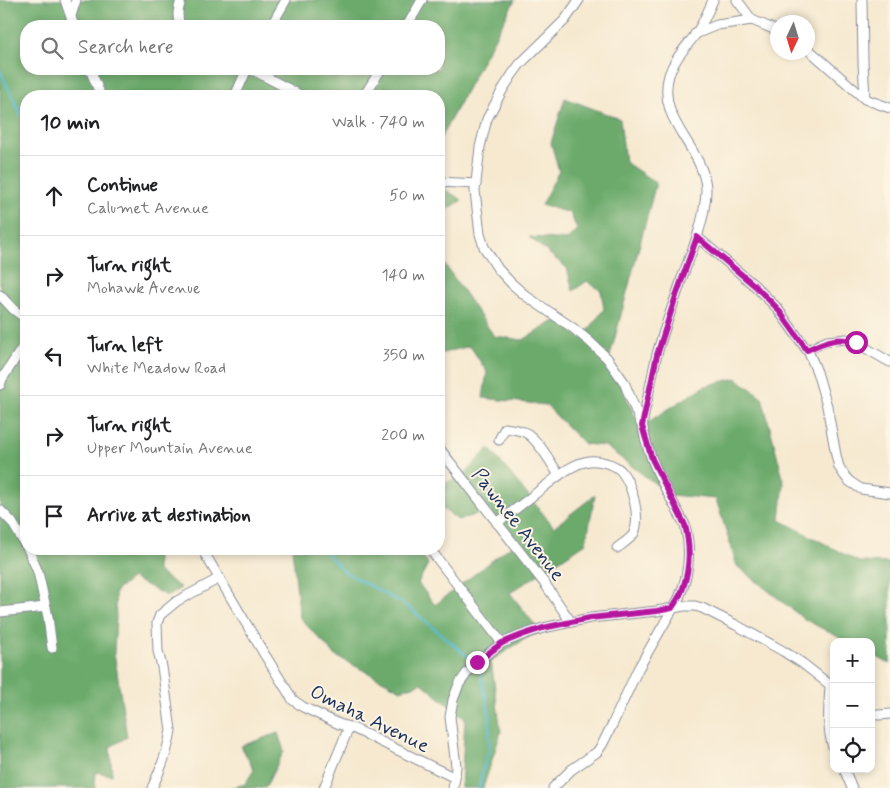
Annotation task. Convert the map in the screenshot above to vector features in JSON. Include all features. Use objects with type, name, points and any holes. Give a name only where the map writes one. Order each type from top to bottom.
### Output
[{"type":"street","points":[[64,0],[72,20]]},
{"type":"street","points":[[71,16],[76,0]]},
{"type":"street","points":[[178,20],[178,8],[181,0]]},
{"type":"street","points":[[274,20],[286,0]]},
{"type":"street","points":[[410,20],[422,0]]},
{"type":"street","points":[[553,788],[562,778],[592,756],[602,745],[638,669],[683,588],[687,571],[688,536],[685,525],[652,459],[642,426],[624,382],[607,358],[589,341],[511,283],[498,269],[484,247],[480,234],[475,191],[480,147],[487,119],[502,89],[520,64],[565,20],[579,0]]},
{"type":"street","points":[[642,426],[657,355],[704,215],[706,188],[703,175],[695,157],[675,124],[669,108],[667,85],[673,64],[695,34],[708,13],[713,0]]},
{"type":"street","points":[[738,0],[752,20],[770,28]]},
{"type":"street","points":[[862,0],[865,99]]},
{"type":"street","points":[[695,34],[717,26],[752,20]]},
{"type":"street","points":[[815,56],[865,99],[890,108]]},
{"type":"street","points":[[92,75],[99,90]]},
{"type":"street","points":[[238,90],[244,75]]},
{"type":"street","points":[[262,75],[291,90]]},
{"type":"street","points":[[368,90],[377,75]]},
{"type":"street","points":[[445,182],[476,184]]},
{"type":"street","points":[[697,237],[754,285],[777,308],[807,350],[817,372],[827,406],[839,467],[849,481],[862,489],[890,493]]},
{"type":"street","points":[[0,295],[20,314]]},
{"type":"street","points":[[807,350],[827,341],[846,339],[856,342],[890,362]]},
{"type":"street","points":[[0,385],[20,352]]},
{"type":"street","points":[[499,440],[505,428],[515,429],[527,434],[540,447],[560,475]]},
{"type":"street","name":"Pawnee Avenue","points":[[445,456],[545,584],[571,622]]},
{"type":"street","points":[[497,523],[577,464],[596,460],[608,463],[621,470],[630,487],[635,504],[636,522],[633,534],[617,548]]},
{"type":"street","points":[[0,510],[12,522],[20,535]]},
{"type":"street","points":[[31,555],[38,572],[46,607],[52,648]]},
{"type":"street","name":"Omaha Avenue","points":[[206,555],[293,700],[303,707],[339,724],[350,727],[455,778]]},
{"type":"street","points":[[435,555],[502,643]]},
{"type":"street","points":[[152,788],[163,764],[171,730],[158,651],[157,623],[160,615],[177,601],[219,577]]},
{"type":"street","points":[[453,788],[456,766],[450,717],[453,700],[459,684],[485,655],[502,643],[543,628],[590,618],[695,606],[736,624],[802,663],[830,684]]},
{"type":"street","points":[[0,612],[46,607]]},
{"type":"street","points":[[830,705],[828,724],[830,741]]},
{"type":"street","points":[[875,714],[890,714]]},
{"type":"street","points":[[324,788],[350,727]]},
{"type":"street","points":[[846,773],[852,788]]},
{"type":"green space","points":[[0,0],[515,0],[445,130],[445,90],[20,90],[20,555],[157,555],[157,571],[181,588],[167,596],[132,578],[115,592],[114,652],[127,737],[110,747],[112,775],[96,772],[95,788],[0,788]]},
{"type":"green space","points":[[565,98],[620,119],[625,162],[656,183],[609,360],[640,427],[705,386],[736,378],[762,397],[784,482],[780,520],[859,562],[890,563],[890,664],[875,656],[875,638],[840,638],[804,619],[737,566],[716,499],[670,495],[605,446],[584,444],[546,405],[483,398],[487,372],[470,346],[445,352],[445,265],[494,336],[523,340],[556,320],[582,339],[604,309],[601,291],[587,281],[573,291],[567,268],[529,237],[567,240],[577,229],[570,213],[541,205],[559,171],[551,143]]},
{"type":"green space","points":[[445,190],[462,200],[445,211]]},
{"type":"green space","points":[[489,448],[554,527],[595,495],[586,543],[510,593],[539,630],[491,661],[501,732],[483,788],[461,788],[465,719],[422,683],[401,690],[336,656],[300,618],[293,555],[422,555],[428,564],[418,583],[435,605],[512,545],[490,510],[458,520],[445,510],[445,483],[462,476]]},
{"type":"green space","points":[[278,733],[284,751],[265,788],[230,788],[245,784],[254,770],[241,746]]},
{"type":"waterway","points":[[0,71],[20,113]]},
{"type":"waterway","points":[[328,555],[343,571],[407,606],[472,660]]},
{"type":"waterway","points":[[479,788],[489,749],[490,716],[480,671]]},
{"type":"route","points":[[477,662],[502,643],[543,628],[590,618],[672,608],[679,598],[687,571],[688,536],[685,525],[652,459],[642,426],[657,355],[697,237],[754,285],[777,308],[807,350],[827,341],[846,339],[856,342]]}]
